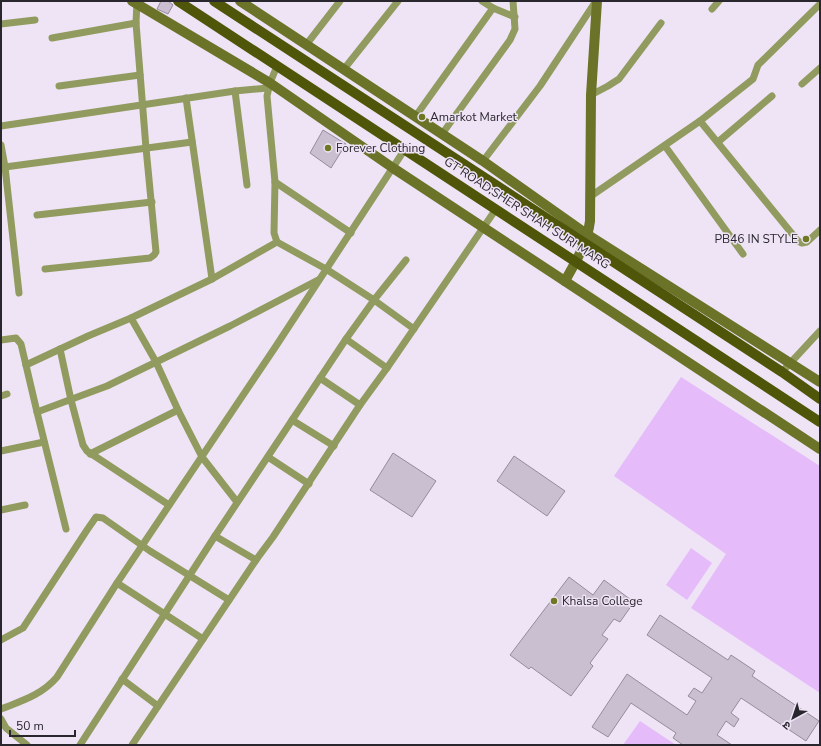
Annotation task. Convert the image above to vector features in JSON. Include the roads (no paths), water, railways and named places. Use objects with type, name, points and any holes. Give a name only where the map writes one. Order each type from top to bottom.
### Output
[{"type":"main road","name":"GT ROAD;SHER SHAH SURI MARG","points":[[178,1],[820,422]]},
{"type":"main road","points":[[240,1],[483,161],[587,239],[820,382]]},
{"type":"main road","points":[[565,281],[587,239],[591,196],[591,95],[596,1]]},
{"type":"main road","points":[[135,2],[269,86],[820,449]]},
{"type":"main road","name":"GT ROAD;SHER SHAH SURI MARG","points":[[220,3],[337,83],[587,239],[820,399]]},
{"type":"street","points":[[306,45],[340,1]]},
{"type":"street","points":[[344,69],[398,1]]},
{"type":"street","points":[[482,1],[493,8],[515,17]]},
{"type":"street","points":[[442,134],[510,40],[514,29],[515,17],[513,1]]},
{"type":"street","points":[[483,161],[540,86],[596,1]]},
{"type":"street","points":[[712,9],[719,1]]},
{"type":"street","points":[[45,269],[152,257],[156,252],[142,105],[135,2]]},
{"type":"street","points":[[591,196],[700,121],[753,79],[758,65],[820,4]]},
{"type":"street","points":[[415,117],[493,8]]},
{"type":"street","points":[[1,24],[35,20]]},
{"type":"street","points":[[52,38],[136,23]]},
{"type":"street","points":[[591,95],[619,79],[661,24]]},
{"type":"street","points":[[277,66],[269,86],[267,101],[275,182],[274,233],[277,242],[374,300],[414,329]]},
{"type":"street","points":[[802,84],[820,68]]},
{"type":"street","points":[[59,86],[140,75]]},
{"type":"street","points":[[1,126],[269,86]]},
{"type":"street","points":[[235,91],[247,185]]},
{"type":"street","points":[[718,142],[772,96]]},
{"type":"street","points":[[186,98],[212,279]]},
{"type":"street","points":[[700,121],[798,241],[802,243],[808,242],[820,230]]},
{"type":"street","points":[[5,167],[192,142]]},
{"type":"street","points":[[1,145],[20,293]]},
{"type":"street","points":[[665,146],[742,254]]},
{"type":"street","points":[[1,709],[40,693],[52,683],[142,545],[276,346],[318,280],[351,233],[405,149]]},
{"type":"street","points":[[275,182],[351,233]]},
{"type":"street","points":[[37,215],[152,202]]},
{"type":"street","points":[[132,745],[256,560],[309,484],[360,405],[388,368],[496,209]]},
{"type":"street","points":[[26,365],[131,318],[212,279],[277,242]]},
{"type":"street","points":[[80,745],[237,502],[346,339],[374,300],[406,260]]},
{"type":"street","points":[[36,412],[108,386],[230,326],[318,280]]},
{"type":"street","points":[[131,318],[156,362],[202,457],[237,502]]},
{"type":"street","points":[[782,372],[820,331]]},
{"type":"street","points":[[1,340],[12,338],[19,340],[22,344],[36,412],[66,529]]},
{"type":"street","points":[[346,339],[388,368]]},
{"type":"street","points":[[60,349],[70,400],[83,445],[90,454],[169,505]]},
{"type":"street","points":[[320,378],[360,405]]},
{"type":"street","points":[[90,454],[178,410]]},
{"type":"street","points":[[292,420],[334,446]]},
{"type":"street","points":[[1,451],[44,442]]},
{"type":"street","points":[[268,457],[309,484]]},
{"type":"street","points":[[1,510],[25,505]]},
{"type":"street","points":[[1,640],[23,628],[96,517],[103,518],[142,545],[229,600]]},
{"type":"street","points":[[215,536],[256,560]]},
{"type":"street","points":[[117,583],[203,640]]},
{"type":"street","points":[[122,679],[158,706]]},
{"type":"street","points":[[1,720],[6,728],[27,745]]},
{"type":"place","name":"Amarkot Market","points":[[422,117]]},
{"type":"place","name":"Forever Clothing","points":[[328,148]]},
{"type":"place","name":"PB46 IN STYLE","points":[[806,239]]},
{"type":"place","name":"Khalsa College","points":[[554,601]]}]
